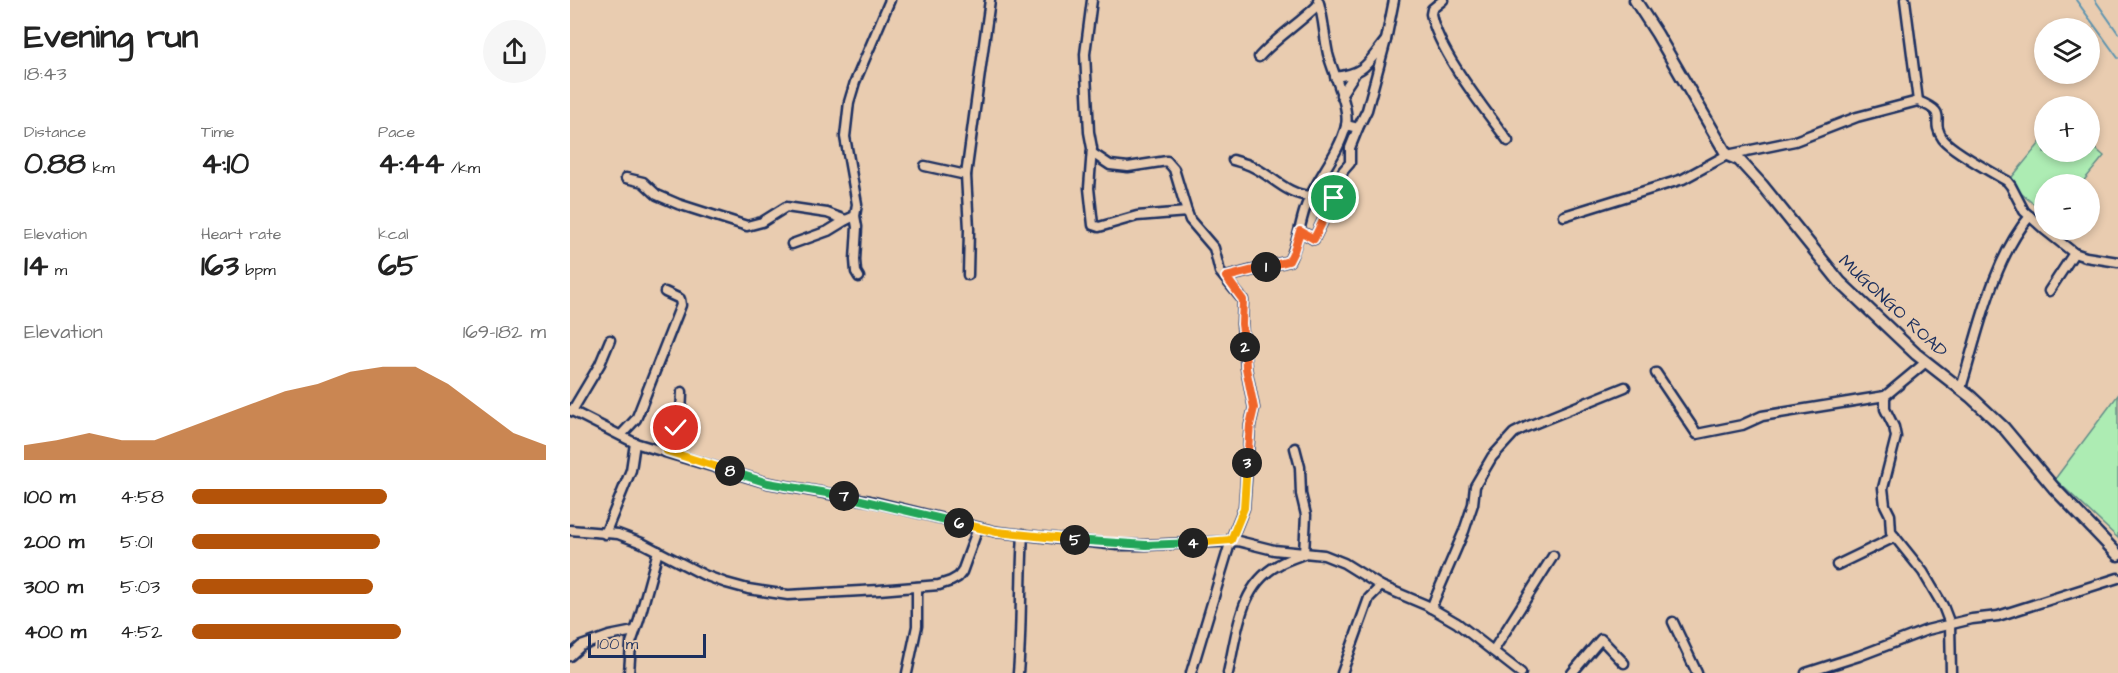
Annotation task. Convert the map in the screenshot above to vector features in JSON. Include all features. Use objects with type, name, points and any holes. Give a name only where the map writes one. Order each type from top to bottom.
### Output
[{"type":"street","points":[[792,244],[828,231],[851,218],[857,204],[845,137],[849,102],[855,82],[890,0]]},
{"type":"street","points":[[968,275],[969,229],[966,174],[990,0]]},
{"type":"street","points":[[1092,0],[1085,54],[1092,153],[1089,188],[1091,214],[1095,227],[1137,216],[1187,212]]},
{"type":"street","points":[[1300,231],[1314,239],[1334,198],[1343,171],[1350,163],[1350,148],[1366,110],[1376,77],[1394,0]]},
{"type":"street","points":[[1443,0],[1432,9],[1431,14],[1442,43],[1466,84],[1508,141]]},
{"type":"street","name":"MUGONGO ROAD","points":[[1635,0],[1727,155],[1739,160],[1762,185],[1840,282],[1926,362],[1961,388],[2004,428],[2054,488],[2118,555]]},
{"type":"street","points":[[1905,0],[1918,101]]},
{"type":"street","points":[[1259,57],[1273,42],[1300,24],[1318,2]]},
{"type":"street","points":[[1226,277],[1289,261],[1305,210],[1337,149],[1346,125],[1345,109],[1329,55],[1318,2]]},
{"type":"street","points":[[1341,95],[1354,75],[1363,69],[1386,40]]},
{"type":"street","points":[[1363,69],[1376,77]]},
{"type":"street","points":[[1335,77],[1354,75]]},
{"type":"street","points":[[1564,216],[1683,179],[1727,155],[1795,141],[1857,117],[1918,101],[1934,107],[1938,114],[1938,131],[1946,143],[2007,181],[2021,208],[2034,219]]},
{"type":"street","points":[[1346,125],[1358,128]]},
{"type":"street","points":[[1092,153],[1110,165],[1128,167],[1167,161],[1174,169],[1187,212],[1194,225],[1212,245],[1220,272],[1243,300],[1242,324],[1246,368],[1254,408],[1250,425],[1244,508],[1231,540],[1191,673]]},
{"type":"street","points":[[1233,160],[1252,166],[1282,187],[1302,196],[1311,196]]},
{"type":"street","points":[[925,166],[966,174]]},
{"type":"street","points":[[626,178],[643,182],[657,195],[678,204],[747,226],[762,222],[786,207],[851,218],[857,227],[856,272],[859,277]]},
{"type":"street","points":[[1961,388],[2001,264],[2020,227],[2030,216]]},
{"type":"street","points":[[2058,240],[2074,253],[2118,262]]},
{"type":"street","points":[[2049,291],[2074,253]]},
{"type":"street","points":[[621,435],[636,419],[681,305],[680,299],[665,292]]},
{"type":"street","points":[[609,340],[600,364],[571,410],[635,442],[768,483],[870,501],[978,528],[1117,544],[1146,545],[1231,540],[1274,550],[1324,555],[1344,563],[1381,586],[1431,608],[1457,623],[1521,673]]},
{"type":"street","points":[[1656,373],[1697,435],[1742,425],[1762,416],[1885,396],[1926,362]]},
{"type":"street","points":[[1431,608],[1464,531],[1473,504],[1475,486],[1492,457],[1514,433],[1625,387]]},
{"type":"street","points":[[667,451],[681,417],[682,392]]},
{"type":"street","points":[[1885,396],[1885,409],[1896,437],[1883,488],[1885,505],[1890,515],[1891,532],[1934,589],[1950,624],[1951,673]]},
{"type":"street","points":[[605,534],[630,470],[635,442]]},
{"type":"street","points":[[1295,448],[1300,467],[1301,494],[1306,515],[1304,554]]},
{"type":"street","points":[[570,530],[618,534],[658,550],[704,575],[737,586],[788,595],[939,585],[958,577],[978,528]]},
{"type":"street","points":[[1018,673],[1023,534]]},
{"type":"street","points":[[1837,565],[1895,537]]},
{"type":"street","points":[[629,673],[630,649],[634,631],[658,550]]},
{"type":"street","points":[[1274,550],[1276,566]]},
{"type":"street","points":[[1228,673],[1242,610],[1253,586],[1276,566],[1304,554]]},
{"type":"street","points":[[1493,651],[1553,556]]},
{"type":"street","points":[[1806,673],[1927,630],[1972,619],[1998,616],[2118,578]]},
{"type":"street","points":[[1344,673],[1365,616],[1381,586]]},
{"type":"street","points":[[907,673],[917,626],[917,587]]},
{"type":"street","points":[[1673,622],[1697,673]]},
{"type":"street","points":[[570,656],[581,646],[609,636],[634,631]]},
{"type":"street","points":[[1572,673],[1601,639],[1624,663]]},
{"type":"green space","points":[[2034,150],[2034,162],[2099,162],[2089,174],[2034,174],[2034,204],[2008,182]]},
{"type":"green space","points":[[2118,395],[2118,538],[2055,479]]},
{"type":"waterway","points":[[2076,0],[2118,58]]},
{"type":"waterway","points":[[2095,0],[2118,33]]},
{"type":"route","points":[[676,428],[667,451],[768,483],[870,501],[997,532],[1146,545],[1231,540],[1244,508],[1250,425],[1254,408],[1246,368],[1242,324],[1243,300],[1226,277],[1289,261],[1300,231],[1314,239],[1334,198]]}]
